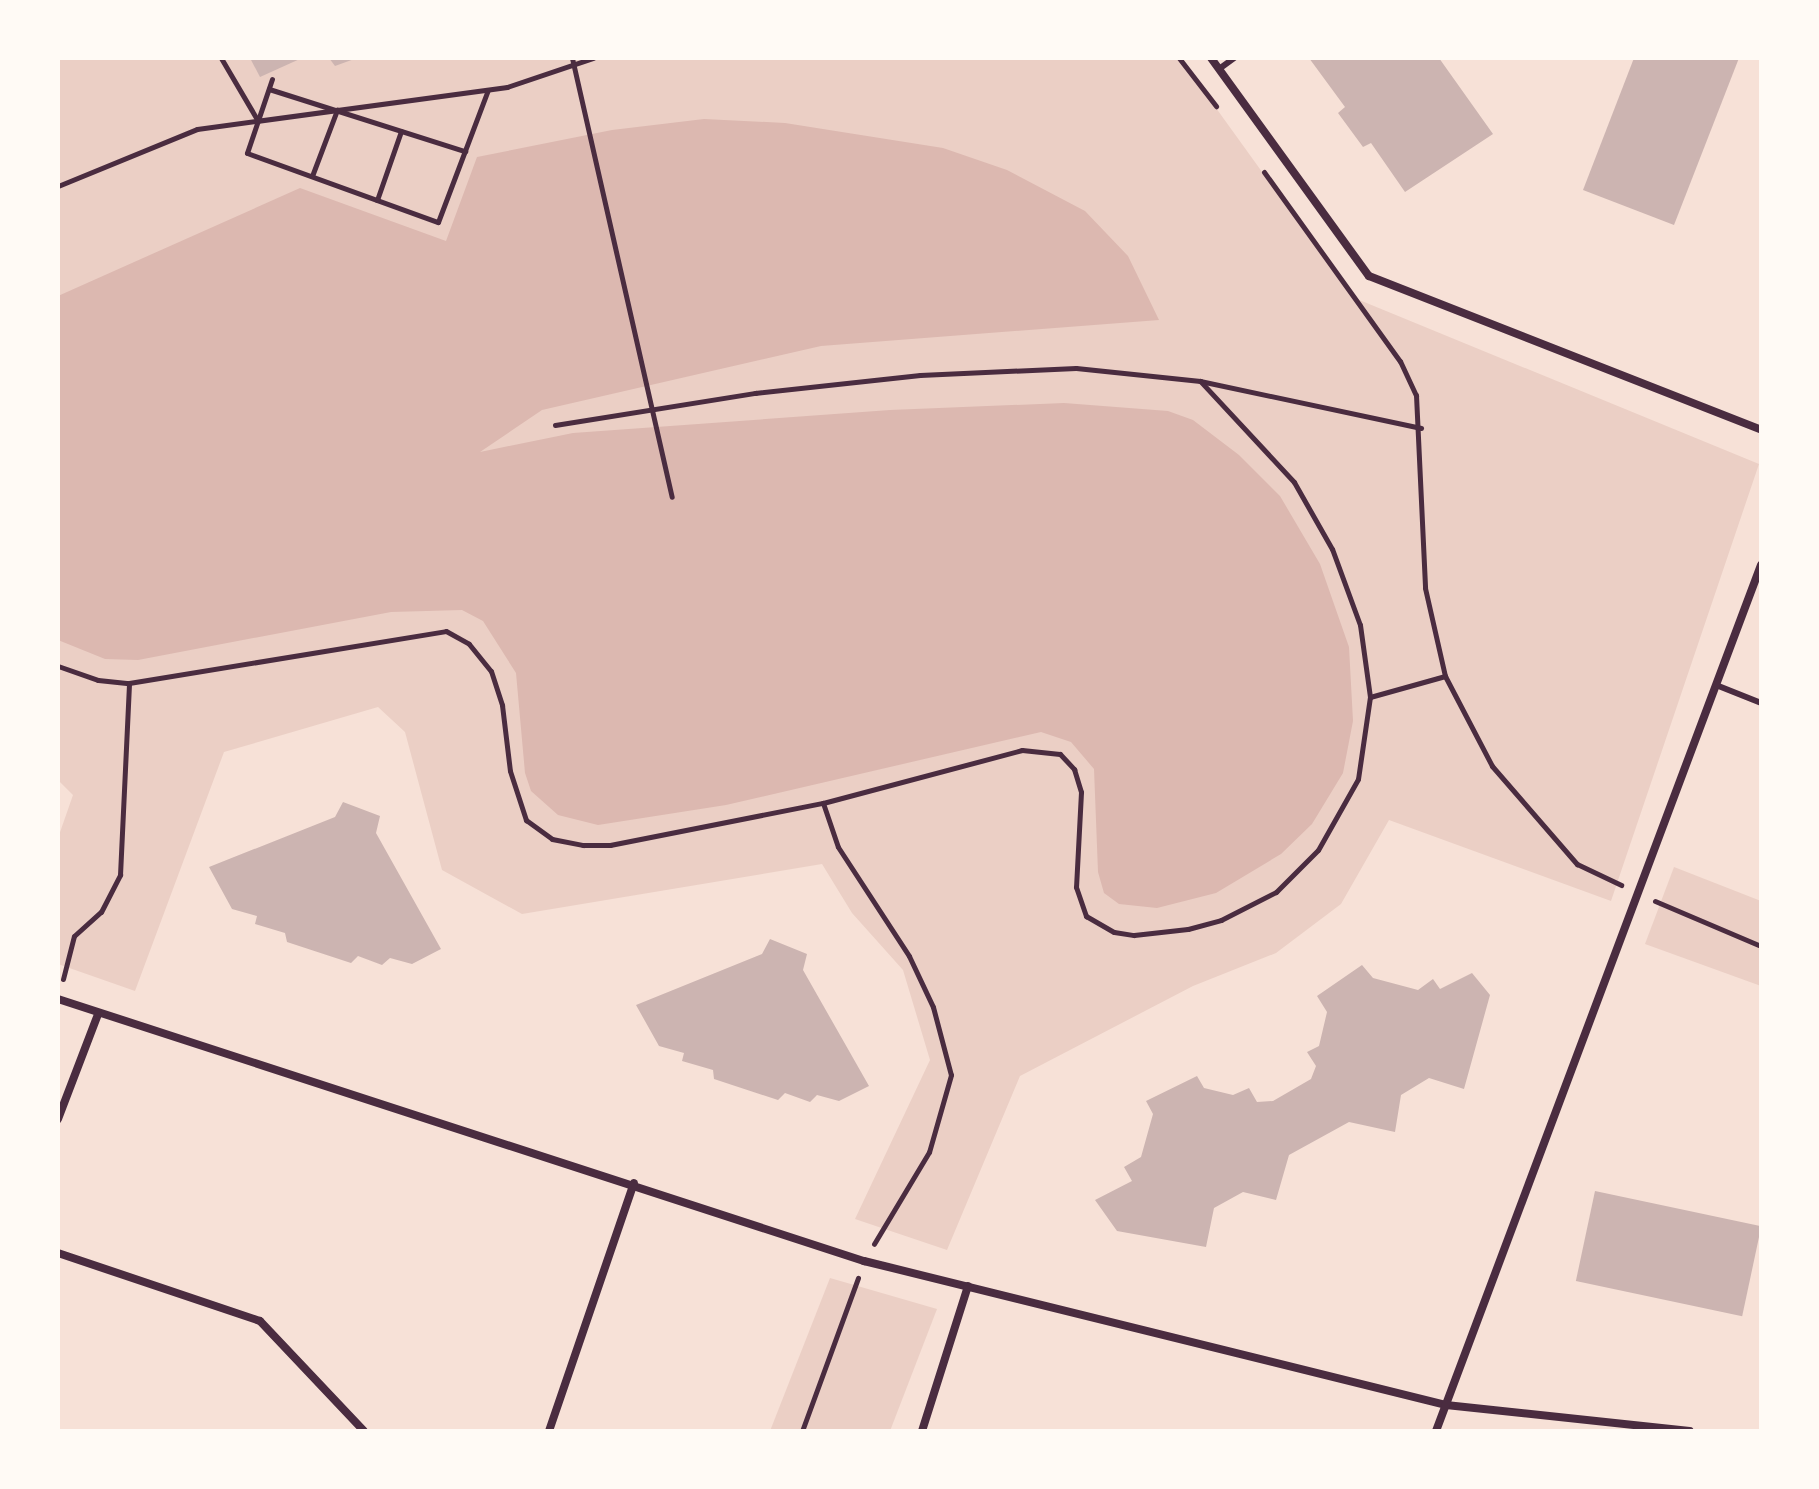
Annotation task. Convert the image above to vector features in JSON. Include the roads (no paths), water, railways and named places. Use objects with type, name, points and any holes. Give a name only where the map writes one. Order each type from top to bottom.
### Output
[{"type":"street","points":[[1211,58],[1369,276],[1761,430]]},
{"type":"street","points":[[1436,1431],[1761,565]]},
{"type":"street","points":[[58,999],[634,1183],[864,1261],[1446,1405],[1690,1431]]},
{"type":"street","points":[[58,1119],[98,1014]]},
{"type":"street","points":[[549,1431],[634,1183]]},
{"type":"street","points":[[58,1253],[260,1321],[364,1431]]},
{"type":"street","points":[[922,1431],[968,1286]]},
{"type":"lane","points":[[1219,69],[1234,58]]},
{"type":"lane","points":[[1716,685],[1761,703]]}]
